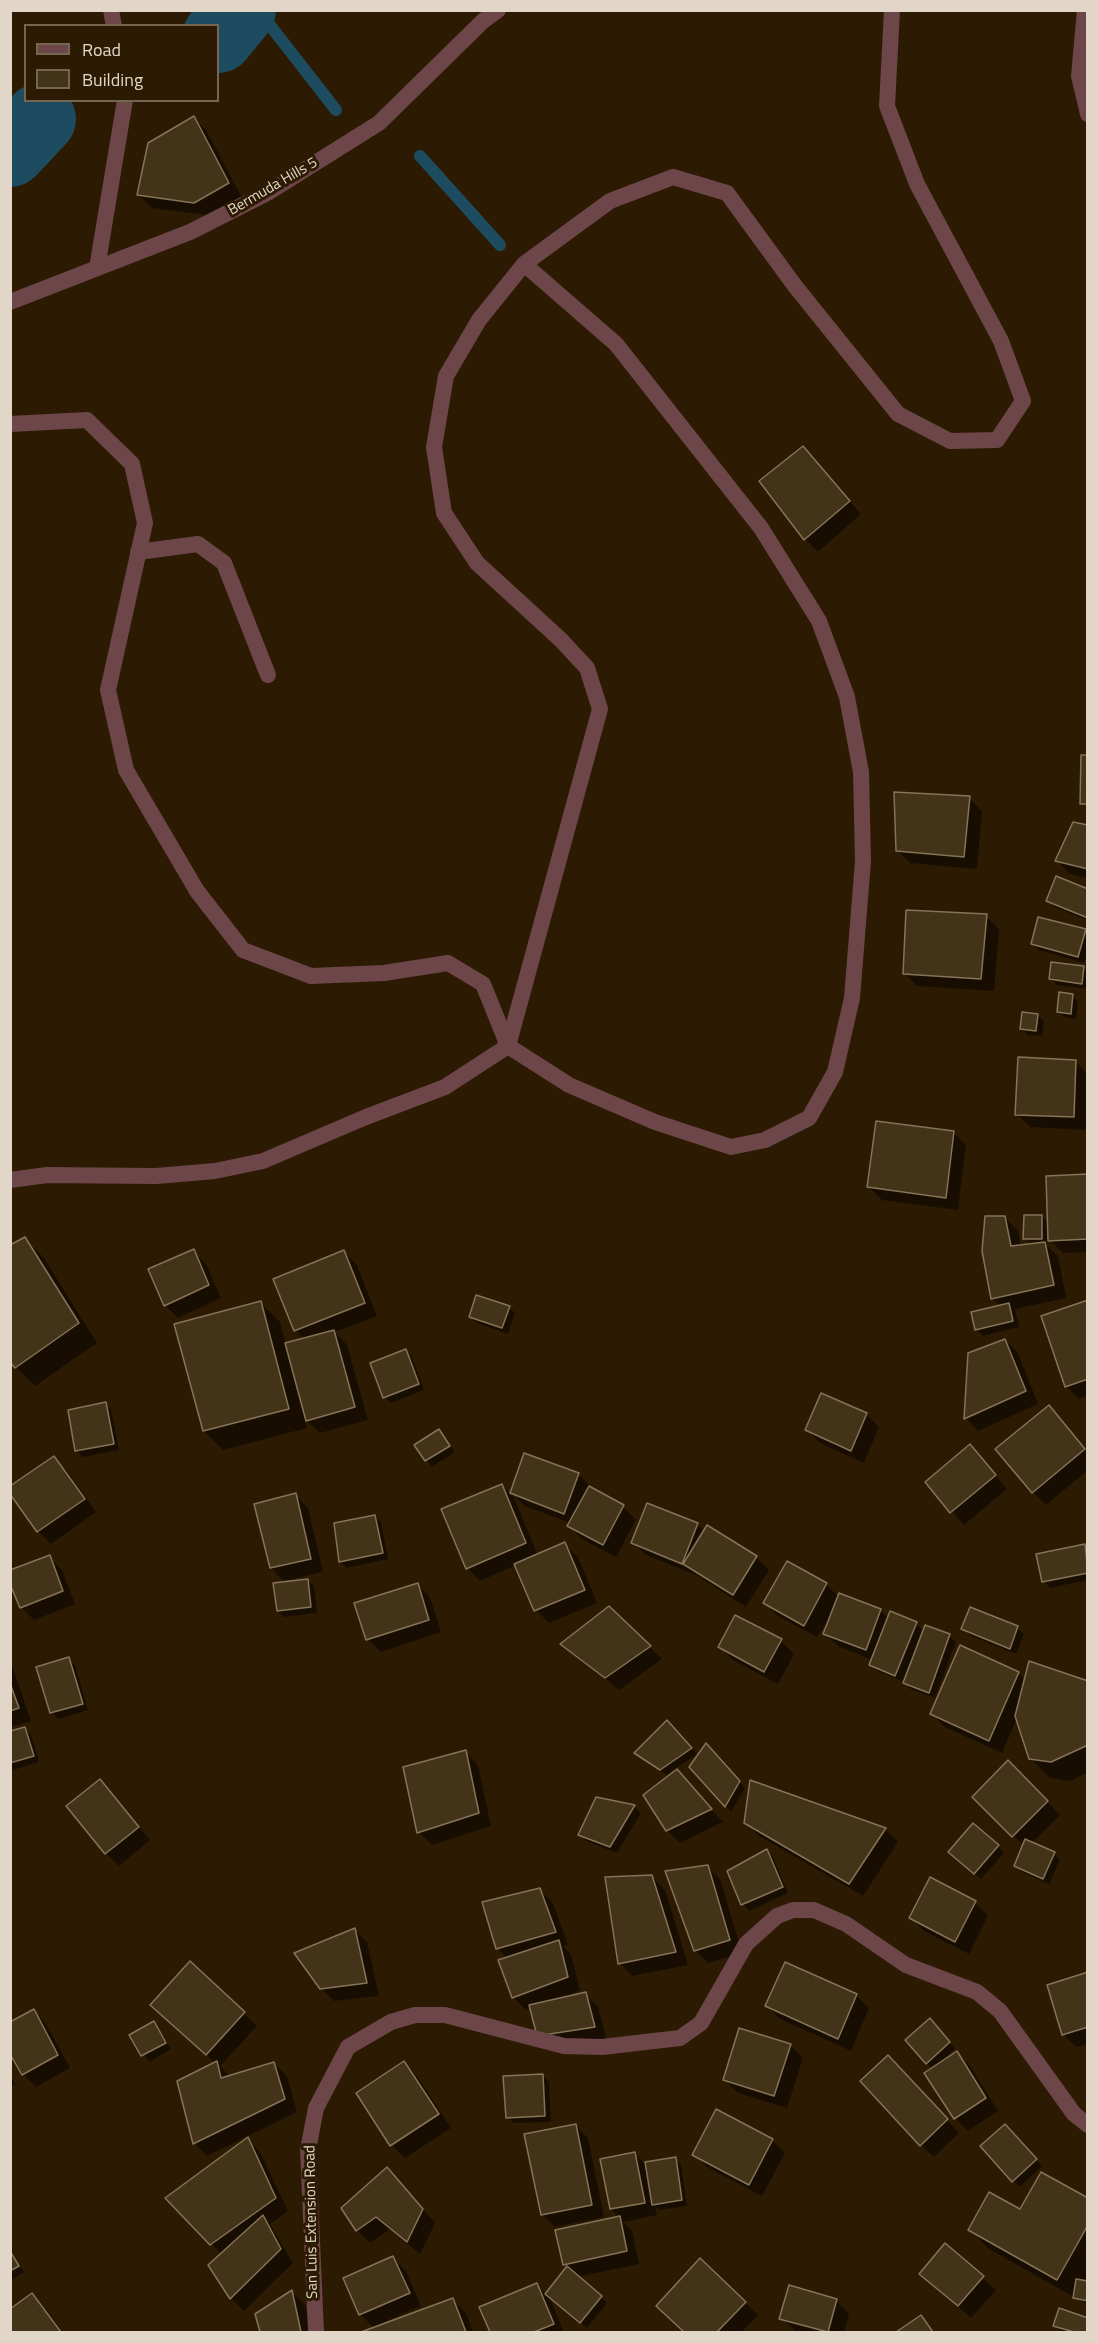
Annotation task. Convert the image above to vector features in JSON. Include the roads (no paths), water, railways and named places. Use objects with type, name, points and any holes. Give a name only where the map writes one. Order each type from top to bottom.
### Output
[{"type":"street","name":"Bermuda Hills 5","points":[[10,302],[190,232],[269,192],[380,123],[483,21],[498,10]]},
{"type":"street","points":[[10,1180],[47,1174],[156,1176],[215,1172],[263,1161],[366,1117],[446,1087],[508,1046],[600,710],[587,668],[561,640],[477,563],[444,513],[434,447],[446,376],[479,320],[524,264],[610,201],[673,177],[727,193],[795,286],[898,414],[950,441],[998,440],[1023,402],[1001,341],[917,184],[887,106],[892,10]]},
{"type":"street","points":[[1085,10],[1079,76],[1088,114]]},
{"type":"street","points":[[97,268],[125,102]]},
{"type":"street","points":[[10,424],[87,420],[132,464],[145,524],[108,690],[126,770],[197,891],[243,950],[310,976],[384,973],[447,963],[483,984],[508,1046],[569,1085],[655,1122],[731,1147],[765,1140],[809,1118],[835,1072],[852,998],[862,861],[859,762],[847,697],[819,621],[761,528],[616,344],[524,264]]},
{"type":"street","points":[[138,552],[198,544],[224,563],[268,675]]},
{"type":"street","name":"San Luis Extension Road","points":[[316,2332],[308,2150],[316,2108],[348,2047],[391,2022],[415,2015],[445,2015],[564,2046],[602,2047],[680,2038],[701,2022],[746,1944],[777,1916],[793,1910],[814,1910],[846,1924],[906,1965],[978,1992],[1000,2011],[1074,2114],[1088,2125]]},
{"type":"waterway","points":[[219,36],[240,10]]},
{"type":"waterway","points":[[258,10],[336,110]]},
{"type":"waterway","points":[[10,151],[40,119]]},
{"type":"waterway","points":[[420,156],[500,245]]}]
